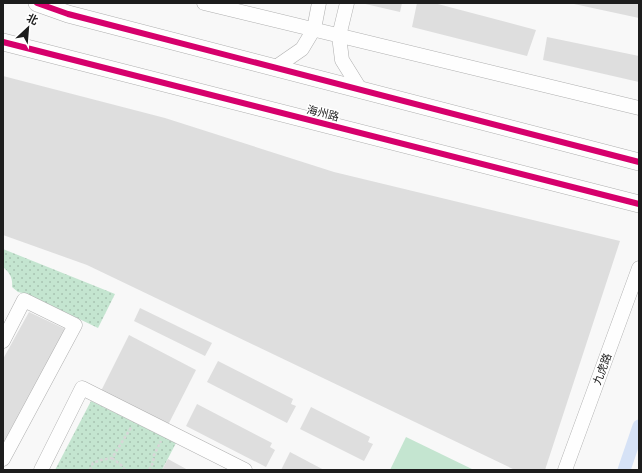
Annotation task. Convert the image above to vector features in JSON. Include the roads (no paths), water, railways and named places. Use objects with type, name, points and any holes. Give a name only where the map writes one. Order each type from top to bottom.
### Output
[{"type":"main road","points":[[37,3],[68,14],[639,162]]},
{"type":"main road","name":"海州路","points":[[3,42],[639,204]]},
{"type":"street","points":[[204,3],[639,108]]},
{"type":"street","points":[[276,67],[302,49],[314,30],[319,3]]},
{"type":"street","points":[[347,3],[339,36],[342,60],[360,89]]},
{"type":"street","name":"九虎路","points":[[565,470],[639,268]]},
{"type":"street","points":[[3,340],[24,300],[75,325],[3,459]]},
{"type":"street","points":[[41,470],[82,388],[244,470]]},
{"type":"waterway","points":[[624,470],[639,426]]}]
